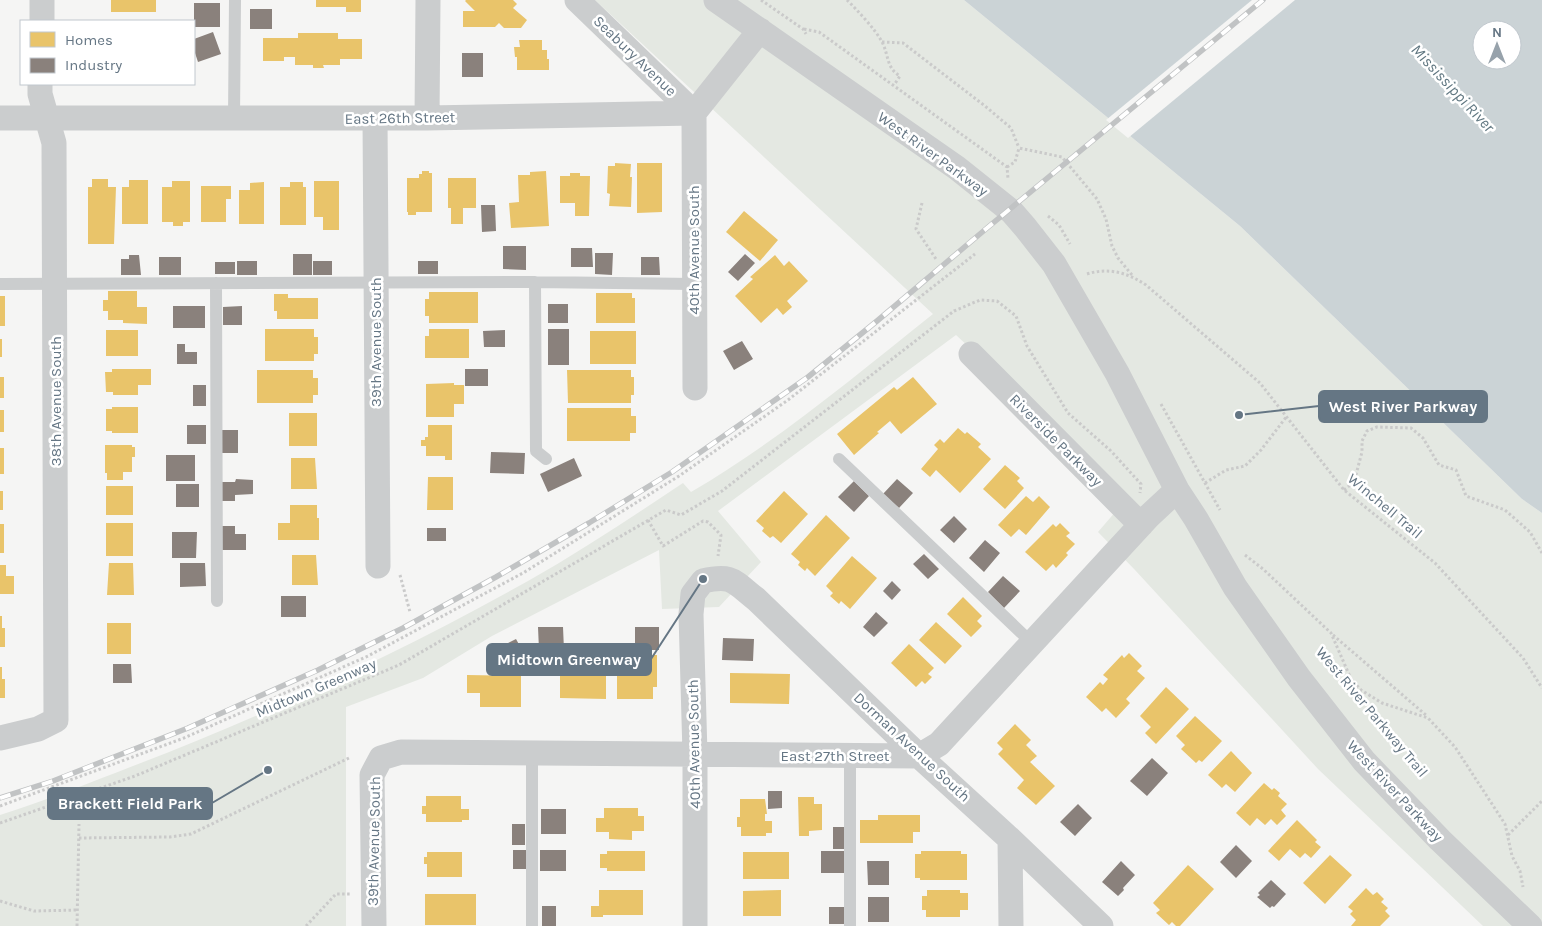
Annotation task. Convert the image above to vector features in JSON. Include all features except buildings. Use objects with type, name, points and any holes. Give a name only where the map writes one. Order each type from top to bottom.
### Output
[{"type":"street","points":[[42,0],[42,20]]},
{"type":"street","points":[[427,118],[428,0]]},
{"type":"street","name":"Seabury Avenue","points":[[577,0],[694,113]]},
{"type":"street","name":"West River Parkway","points":[[716,0],[957,168],[1012,212],[1054,264],[1117,373],[1177,490],[1236,587],[1299,678],[1364,761],[1440,840],[1530,926]]},
{"type":"street","points":[[694,113],[760,30]]},
{"type":"street","name":"38th Avenue South","points":[[0,738],[38,729],[56,720],[56,282],[54,143],[40,94],[40,85]]},
{"type":"street","name":"East 26th Street","points":[[0,118],[427,118],[694,113]]},
{"type":"street","name":"40th Avenue South","points":[[694,113],[695,388]]},
{"type":"street","name":"39th Avenue South","points":[[375,118],[376,282],[388,568]]},
{"type":"street","name":"Riverside Parkway","points":[[971,354],[1141,525]]},
{"type":"street","points":[[919,756],[939,744],[1141,525],[1177,490]]},
{"type":"street","name":"40th Avenue South","points":[[695,926],[695,754],[691,614],[693,594],[717,568]]},
{"type":"street","name":"Dorman Avenue South","points":[[717,568],[756,599],[919,756],[1101,926]]},
{"type":"street","name":"East 27th Street","points":[[381,758],[401,752],[919,756]]},
{"type":"street","name":"39th Avenue South","points":[[374,926],[372,775],[381,758]]},
{"type":"street","points":[[1010,839],[1011,926]]},
{"type":"lane","points":[[234,118],[235,0]]},
{"type":"lane","points":[[0,284],[56,282],[535,282],[694,284]]},
{"type":"lane","points":[[535,282],[536,451],[546,459]]},
{"type":"lane","points":[[216,283],[217,602]]},
{"type":"lane","points":[[839,459],[1032,643]]},
{"type":"lane","points":[[532,753],[532,926]]},
{"type":"lane","points":[[850,756],[850,926]]},
{"type":"path","points":[[847,0],[882,42],[892,71],[900,76],[894,85]]},
{"type":"path","points":[[803,29],[819,32],[1007,167]]},
{"type":"path","points":[[882,42],[903,43],[986,106],[1011,128],[1019,148],[1016,162],[1007,167]]},
{"type":"path","points":[[1019,148],[1062,157],[1097,199],[1106,219],[1112,246],[1118,258],[1132,276]]},
{"type":"path","points":[[1007,167],[1008,182]]},
{"type":"path","points":[[922,202],[916,229],[936,259]]},
{"type":"path","points":[[0,806],[202,730],[368,656],[523,573],[679,476],[780,405],[975,254]]},
{"type":"path","name":"Winchell Trail","points":[[1087,274],[1094,272],[1119,272],[1132,276],[1146,285],[1260,383],[1344,490],[1435,563],[1523,658],[1542,688]]},
{"type":"path","name":"Midtown Greenway","points":[[0,823],[135,776],[399,665],[666,510],[681,515],[722,491],[954,312],[980,300],[997,300],[1016,316],[1027,346],[1068,413],[1111,451],[1141,484]]},
{"type":"path","points":[[1205,483],[1226,470],[1245,466],[1261,450],[1287,415]]},
{"type":"path","points":[[1344,490],[1354,482],[1362,452],[1362,442],[1367,431],[1377,427],[1411,428],[1423,438],[1439,465],[1456,470],[1466,496],[1505,510],[1530,532],[1542,553]]},
{"type":"path","points":[[648,520],[663,546],[703,521],[708,522],[721,535],[717,568]]},
{"type":"path","points":[[1249,564],[1244,555],[1263,569],[1331,633],[1428,718],[1455,747],[1505,824],[1512,856],[1520,872],[1523,889],[1516,882]]},
{"type":"path","points":[[388,568],[410,612]]},
{"type":"path","points":[[1331,633],[1351,679],[1361,690],[1382,703],[1428,718]]},
{"type":"path","points":[[79,838],[170,837],[191,834],[351,757]]},
{"type":"path","points":[[1508,836],[1542,801]]},
{"type":"path","points":[[77,926],[78,824]]},
{"type":"path","points":[[306,926],[336,894],[374,894]]},
{"type":"path","points":[[0,902],[34,911],[78,910]]},
{"type":"shaded area","points":[[595,0],[964,0],[1240,226],[1522,499],[1542,513],[1542,926],[1483,926],[1318,769],[1098,532],[1129,496],[956,335],[718,511],[761,562],[719,607],[662,609],[659,550],[492,636],[423,678],[346,707],[346,926],[0,926],[0,815],[34,804],[234,725],[334,681],[432,633],[567,558],[683,483],[691,492],[723,473],[815,408],[933,314]]},
{"type":"water","name":"Mississippi River","points":[[964,0],[1542,0],[1542,513],[1522,499],[1240,226]]},
{"type":"pier","points":[[1252,0],[1295,0],[1128,138],[1106,120]]},
{"type":"railway","points":[[0,798],[53,781],[188,728],[318,670],[403,628],[496,577],[672,472],[808,377],[1263,0]]},
{"type":"place","name":"West River Parkway","points":[[1239,415]]},
{"type":"place","name":"Midtown Greenway","points":[[703,579]]},
{"type":"place","name":"Brackett Field Park","points":[[268,770]]}]
